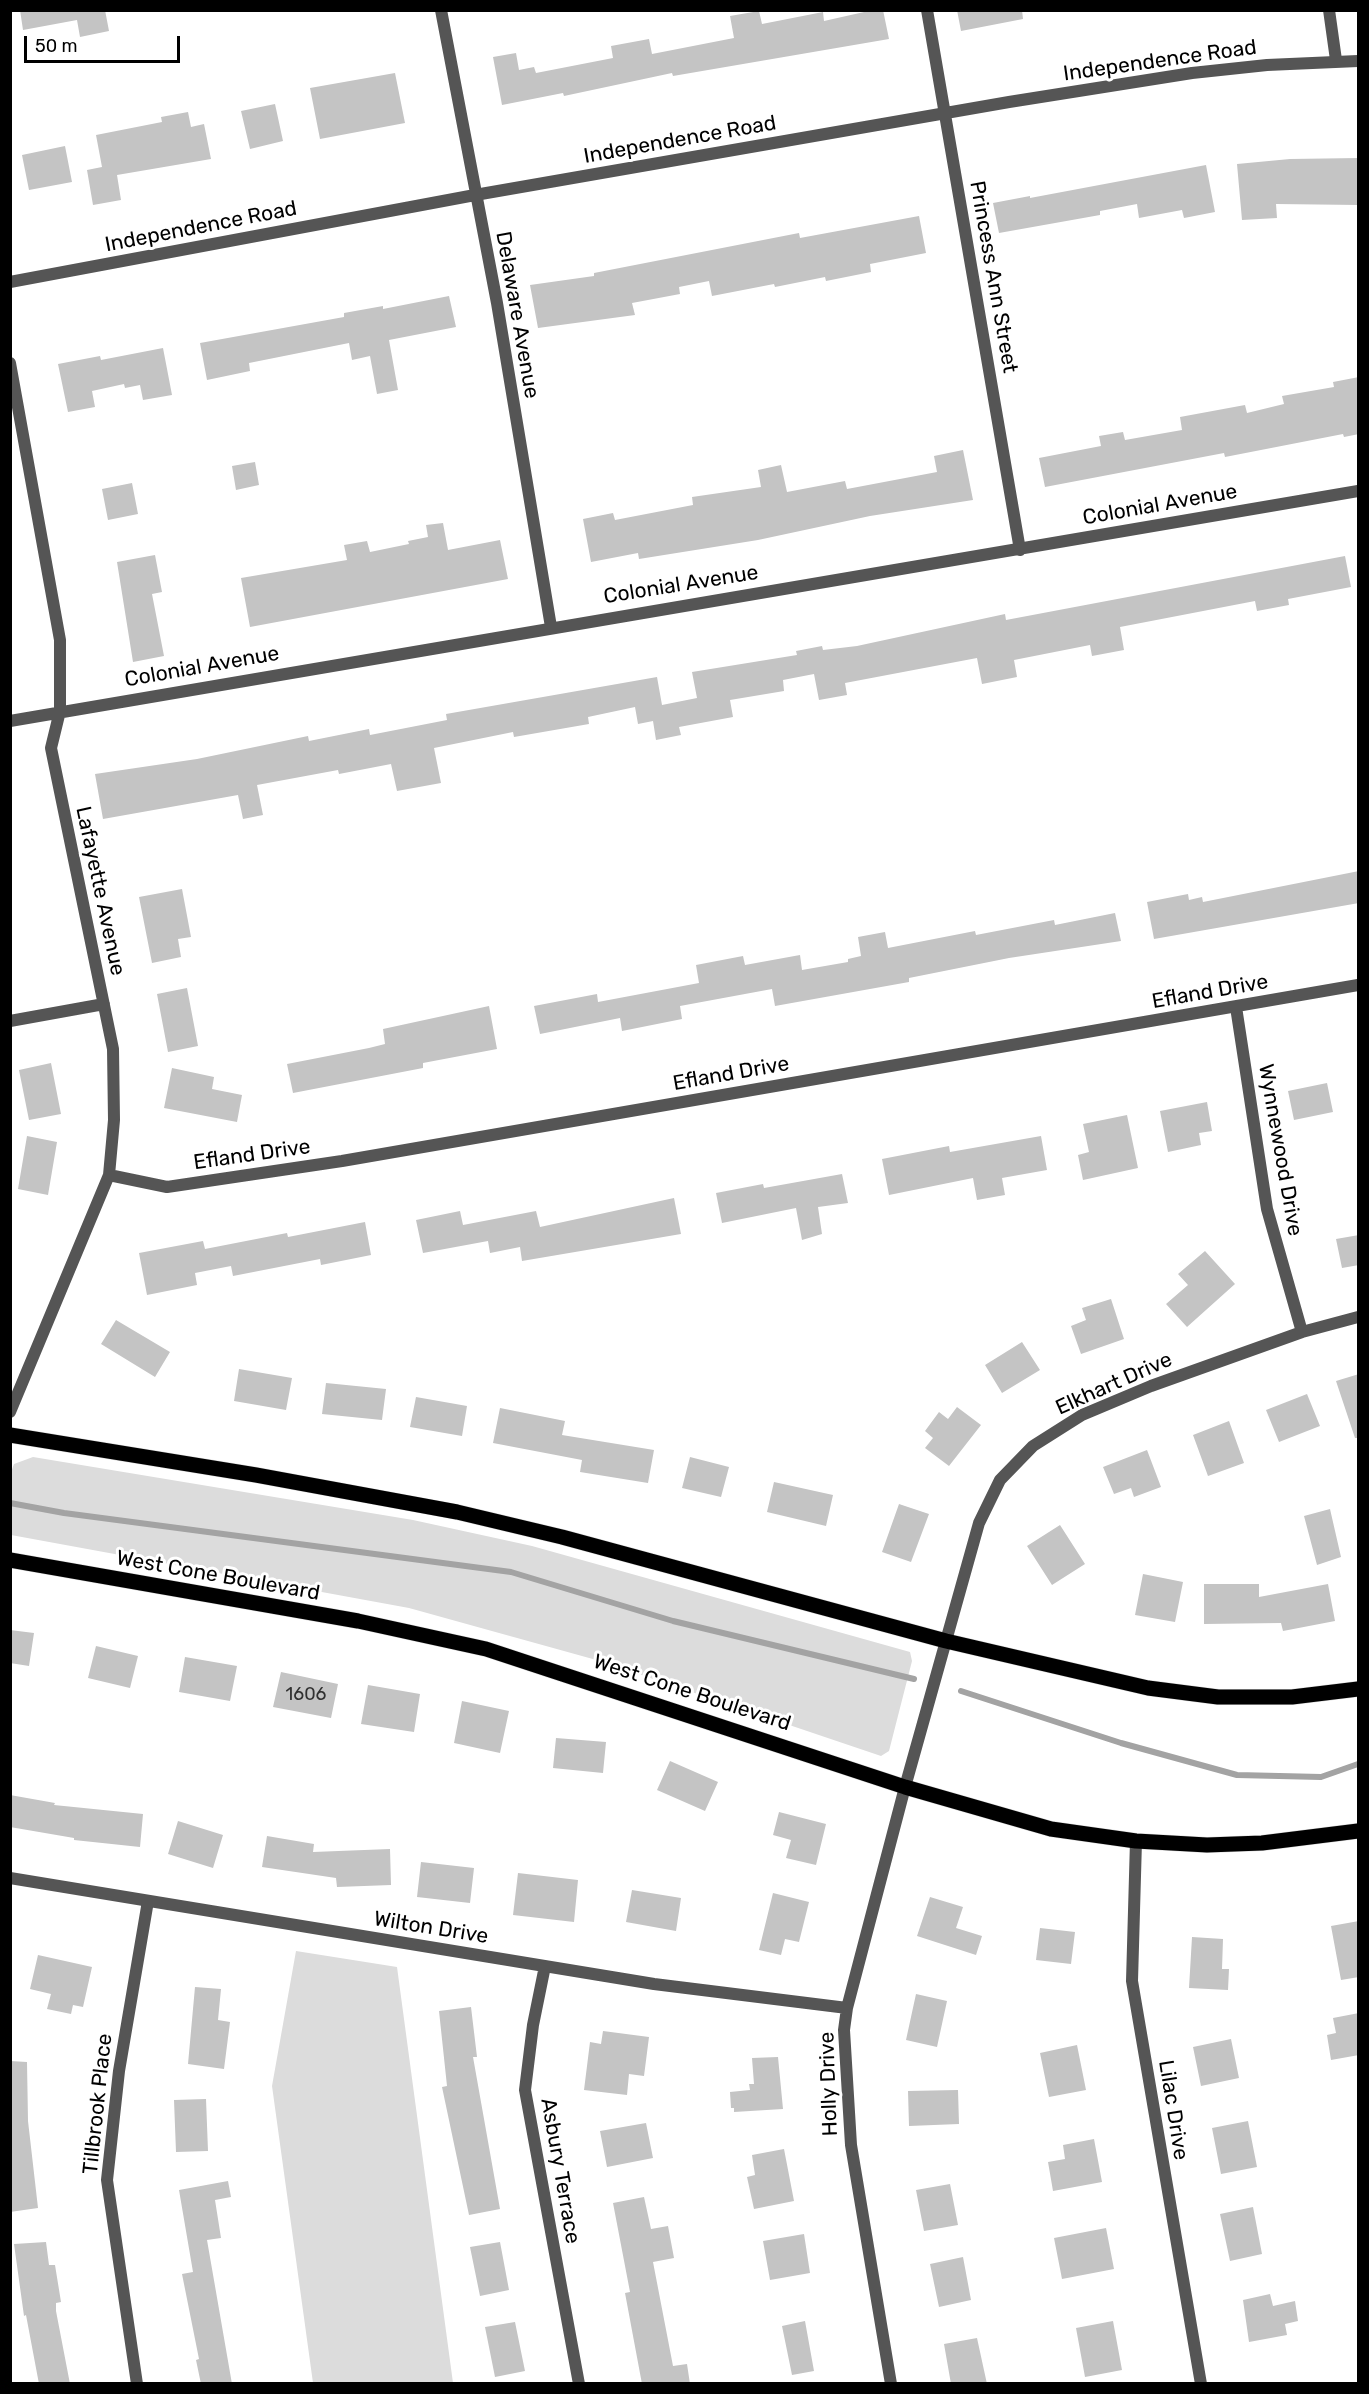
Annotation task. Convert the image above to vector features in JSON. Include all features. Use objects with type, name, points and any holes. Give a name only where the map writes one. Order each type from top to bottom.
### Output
[{"type":"main road","points":[[10,1435],[256,1475],[457,1512],[562,1537],[946,1641],[1149,1689],[1195,1694],[1292,1697],[1359,1689]]},
{"type":"main road","name":"West Cone Boulevard","points":[[10,1560],[358,1621],[486,1649],[905,1787],[1051,1829],[1136,1841],[1207,1845],[1262,1843],[1359,1830]]},
{"type":"street","name":"Delaware Avenue","points":[[441,10],[497,303],[551,627]]},
{"type":"street","name":"Princess Ann Street","points":[[927,10],[1020,550]]},
{"type":"street","points":[[1329,10],[1336,60]]},
{"type":"street","name":"Independence Road","points":[[10,282],[475,195],[945,114],[1192,74],[1336,60],[1359,61]]},
{"type":"street","name":"Lafayette Avenue","points":[[10,363],[60,640],[60,711],[51,748],[113,1049],[114,1120],[109,1175],[10,1412]]},
{"type":"street","name":"Colonial Avenue","points":[[10,721],[1359,491]]},
{"type":"street","name":"Efland Drive","points":[[109,1175],[167,1187],[342,1161],[1359,985]]},
{"type":"street","points":[[10,1021],[104,1004]]},
{"type":"street","name":"Wynnewood Drive","points":[[1236,1007],[1267,1209],[1302,1332]]},
{"type":"street","name":"Elkhart Drive","points":[[905,1787],[979,1523],[1000,1480],[1033,1446],[1082,1415],[1151,1386],[1302,1332],[1359,1317]]},
{"type":"street","name":"Holly Drive","points":[[891,2384],[851,2145],[845,2066],[847,2008],[905,1787]]},
{"type":"street","name":"Lilac Drive","points":[[1136,1841],[1132,1981],[1201,2384]]},
{"type":"street","name":"Wilton Drive","points":[[10,1878],[654,1984],[847,2008]]},
{"type":"street","name":"Tillbrook Place","points":[[137,2384],[107,2180],[119,2071],[148,1901]]},
{"type":"street","name":"Asbury Terrace","points":[[545,1966],[533,2025],[525,2090],[579,2384]]},
{"type":"shaded area","points":[[33,1457],[413,1520],[532,1546],[910,1652],[912,1661],[889,1751],[881,1756],[600,1661],[409,1608],[11,1535],[11,1472],[14,1464]]},
{"type":"shaded area","points":[[296,1951],[397,1967],[453,2383],[313,2383],[272,2086]]},
{"type":"building","points":[[20,10],[105,10],[109,31],[80,37],[77,20],[23,30]]},
{"type":"building","points":[[873,10],[883,10],[889,39],[673,76],[672,73],[564,96],[563,93],[502,105],[493,57],[516,53],[519,70],[534,67],[536,73],[613,58],[611,46],[649,39],[652,54],[734,38],[730,16],[759,11],[762,24],[823,12],[824,21]]},
{"type":"building","points":[[957,10],[1022,10],[1023,19],[961,31]]},
{"type":"building","points":[[395,73],[405,123],[320,139],[310,88]]},
{"type":"building","points":[[275,104],[283,141],[250,149],[241,111]]},
{"type":"building","points":[[188,112],[191,127],[204,124],[211,159],[117,175],[121,200],[93,205],[87,170],[102,167],[96,135],[162,122],[161,117]]},
{"type":"building","points":[[65,146],[72,182],[29,190],[22,155]]},
{"type":"building","points":[[1359,158],[1359,205],[1276,204],[1277,218],[1242,220],[1237,164],[1290,159]]},
{"type":"building","points":[[1206,165],[1215,212],[1184,218],[1182,210],[1139,218],[1137,204],[1100,211],[1100,215],[999,233],[993,203]]},
{"type":"building","points":[[919,216],[926,253],[870,264],[871,272],[826,281],[825,277],[775,287],[774,284],[712,296],[709,281],[679,287],[680,294],[632,303],[635,315],[538,328],[530,285],[594,276],[594,273],[799,233],[800,238]]},
{"type":"building","points":[[449,296],[456,327],[389,340],[398,390],[377,394],[370,356],[352,360],[349,343],[249,363],[250,371],[207,380],[200,343],[344,317],[344,313],[383,306],[383,309]]},
{"type":"building","points":[[163,348],[172,395],[143,400],[140,385],[125,388],[124,384],[92,391],[95,407],[68,412],[58,364],[100,356],[101,360]]},
{"type":"building","points":[[1359,377],[1359,434],[1344,437],[1343,434],[1225,457],[1224,453],[1045,487],[1039,458],[1101,446],[1099,436],[1123,432],[1125,440],[1182,430],[1180,417],[1245,405],[1247,413],[1284,404],[1282,396],[1334,387],[1333,382]]},
{"type":"building","points":[[963,450],[973,500],[870,516],[758,540],[639,559],[638,553],[591,562],[583,519],[613,513],[615,520],[693,505],[692,497],[761,487],[758,470],[781,465],[787,492],[845,481],[847,489],[937,472],[934,456]]},
{"type":"building","points":[[255,462],[259,485],[236,490],[232,466]]},
{"type":"building","points":[[132,483],[138,514],[108,520],[102,489]]},
{"type":"building","points":[[443,523],[448,550],[500,540],[508,579],[250,627],[241,578],[347,560],[344,545],[367,541],[370,552],[409,544],[408,541],[428,537],[426,525]]},
{"type":"building","points":[[155,555],[162,592],[152,594],[164,656],[133,662],[117,562]]},
{"type":"building","points":[[1345,556],[1351,587],[1288,599],[1289,605],[1257,611],[1255,601],[1120,627],[1124,650],[1092,656],[1090,645],[1014,660],[1017,677],[982,684],[977,658],[845,683],[847,695],[819,700],[814,674],[783,680],[784,691],[730,700],[733,717],[679,727],[681,735],[656,740],[653,721],[638,724],[635,707],[588,717],[589,724],[514,737],[513,732],[434,748],[441,783],[397,791],[391,764],[339,774],[338,770],[257,785],[263,815],[243,819],[238,795],[103,819],[95,774],[197,759],[308,736],[309,741],[369,729],[370,735],[447,720],[446,714],[657,677],[662,705],[697,698],[692,672],[797,655],[796,651],[822,646],[823,650],[857,646],[1005,614],[1006,620]]},
{"type":"building","points":[[1359,871],[1359,903],[1154,939],[1147,902],[1188,894],[1189,900],[1202,897],[1203,902]]},
{"type":"building","points":[[182,889],[191,937],[178,939],[181,957],[152,963],[139,897]]},
{"type":"building","points":[[1115,913],[1121,941],[1009,958],[909,978],[909,982],[775,1006],[772,989],[680,1006],[682,1019],[622,1031],[620,1018],[540,1034],[534,1006],[597,994],[598,1002],[699,983],[696,965],[743,956],[745,965],[800,955],[802,970],[848,962],[848,959],[861,956],[858,937],[885,932],[888,948],[975,931],[976,935],[1054,920],[1055,925]]},
{"type":"building","points":[[187,988],[198,1046],[168,1052],[157,994]]},
{"type":"building","points":[[489,1006],[497,1049],[423,1063],[423,1068],[293,1093],[287,1064],[385,1044],[383,1029]]},
{"type":"building","points":[[51,1063],[61,1114],[29,1120],[19,1070]]},
{"type":"building","points":[[172,1068],[214,1077],[212,1089],[242,1095],[237,1122],[164,1108]]},
{"type":"building","points":[[1327,1083],[1333,1112],[1294,1120],[1288,1091]]},
{"type":"building","points":[[1207,1102],[1212,1131],[1199,1133],[1201,1145],[1168,1152],[1160,1111]]},
{"type":"building","points":[[1127,1115],[1138,1168],[1083,1180],[1078,1155],[1089,1152],[1083,1124]]},
{"type":"building","points":[[27,1136],[57,1142],[48,1195],[18,1189]]},
{"type":"building","points":[[1041,1136],[1047,1170],[1002,1178],[1005,1195],[977,1200],[973,1178],[889,1195],[882,1159],[949,1146],[950,1152]]},
{"type":"building","points":[[842,1174],[848,1203],[818,1207],[822,1234],[802,1240],[796,1208],[722,1223],[716,1193],[763,1184],[764,1188]]},
{"type":"building","points":[[674,1198],[681,1234],[522,1261],[520,1247],[490,1253],[488,1241],[423,1253],[416,1220],[460,1211],[463,1225],[536,1211],[540,1227]]},
{"type":"building","points":[[365,1222],[371,1255],[321,1265],[320,1259],[233,1276],[231,1266],[195,1273],[197,1285],[147,1295],[139,1253],[203,1241],[205,1249],[287,1233],[288,1237]]},
{"type":"building","points":[[1359,1235],[1359,1265],[1342,1268],[1336,1239]]},
{"type":"building","points":[[1205,1251],[1235,1284],[1187,1327],[1166,1304],[1188,1285],[1178,1274]]},
{"type":"building","points":[[1111,1299],[1124,1339],[1081,1354],[1071,1326],[1086,1320],[1082,1308]]},
{"type":"building","points":[[116,1320],[170,1352],[155,1377],[101,1344]]},
{"type":"building","points":[[1022,1342],[1040,1370],[1002,1393],[985,1365]]},
{"type":"building","points":[[239,1369],[292,1378],[286,1410],[234,1401]]},
{"type":"building","points":[[1359,1374],[1359,1438],[1355,1438],[1336,1381]]},
{"type":"building","points":[[326,1383],[386,1389],[382,1420],[322,1414]]},
{"type":"building","points":[[1307,1394],[1320,1426],[1279,1442],[1266,1410]]},
{"type":"building","points":[[416,1397],[467,1406],[462,1436],[410,1427]]},
{"type":"building","points":[[957,1407],[981,1425],[949,1466],[925,1448],[933,1438],[925,1431],[939,1412],[948,1419]]},
{"type":"building","points":[[500,1408],[565,1421],[562,1435],[654,1450],[648,1483],[580,1472],[582,1460],[493,1443]]},
{"type":"building","points":[[1229,1421],[1244,1463],[1208,1476],[1193,1435]]},
{"type":"building","points":[[1147,1450],[1161,1487],[1134,1497],[1131,1488],[1114,1494],[1103,1467]]},
{"type":"building","points":[[690,1457],[729,1467],[721,1497],[682,1488]]},
{"type":"building","points":[[774,1482],[833,1495],[826,1526],[767,1512]]},
{"type":"building","points":[[899,1504],[929,1514],[911,1562],[882,1552]]},
{"type":"building","points":[[1330,1509],[1341,1557],[1317,1565],[1304,1516]]},
{"type":"building","points":[[1060,1525],[1085,1564],[1052,1585],[1027,1546]]},
{"type":"building","points":[[1143,1574],[1183,1582],[1175,1622],[1135,1615]]},
{"type":"building","points":[[1204,1584],[1259,1584],[1259,1597],[1328,1584],[1335,1621],[1283,1631],[1281,1623],[1204,1624]]},
{"type":"building","points":[[10,1630],[34,1633],[29,1666],[10,1663]]},
{"type":"building","points":[[96,1646],[138,1656],[130,1688],[88,1678]]},
{"type":"building","points":[[185,1657],[237,1666],[230,1701],[179,1692]]},
{"type":"building","points":[[281,1672],[338,1684],[331,1718],[273,1707]]},
{"type":"building","points":[[368,1685],[420,1694],[414,1732],[361,1724]]},
{"type":"building","points":[[462,1701],[509,1711],[500,1753],[454,1743]]},
{"type":"building","points":[[556,1738],[606,1742],[603,1773],[553,1768]]},
{"type":"building","points":[[670,1761],[718,1782],[705,1811],[657,1790]]},
{"type":"building","points":[[10,1795],[55,1803],[54,1805],[143,1814],[140,1847],[74,1840],[74,1838],[10,1827]]},
{"type":"building","points":[[779,1812],[826,1824],[816,1865],[786,1858],[791,1840],[773,1835]]},
{"type":"building","points":[[178,1821],[223,1835],[213,1868],[168,1854]]},
{"type":"building","points":[[267,1836],[314,1844],[313,1852],[390,1849],[391,1885],[337,1887],[336,1878],[262,1867]]},
{"type":"building","points":[[421,1862],[474,1868],[470,1903],[417,1897]]},
{"type":"building","points":[[518,1873],[578,1880],[574,1922],[513,1915]]},
{"type":"building","points":[[632,1890],[681,1898],[676,1931],[626,1922]]},
{"type":"building","points":[[773,1893],[809,1902],[799,1942],[785,1939],[781,1955],[759,1950]]},
{"type":"building","points":[[930,1897],[963,1907],[956,1928],[982,1936],[976,1955],[917,1936]]},
{"type":"building","points":[[1359,1921],[1359,1977],[1341,1980],[1331,1926]]},
{"type":"building","points":[[1040,1928],[1075,1932],[1071,1964],[1036,1960]]},
{"type":"building","points":[[1192,1937],[1223,1939],[1222,1969],[1229,1969],[1228,1990],[1189,1988]]},
{"type":"building","points":[[38,1955],[92,1967],[83,2007],[73,2005],[71,2014],[47,2009],[51,1994],[30,1989]]},
{"type":"building","points":[[195,1987],[221,1989],[218,2020],[230,2022],[224,2069],[188,2064]]},
{"type":"building","points":[[916,1994],[947,2001],[937,2047],[906,2040]]},
{"type":"building","points":[[471,2007],[477,2057],[473,2057],[500,2209],[469,2215],[442,2087],[447,2086],[439,2011]]},
{"type":"building","points":[[1359,2013],[1359,2055],[1331,2060],[1327,2035],[1336,2033],[1333,2018]]},
{"type":"building","points":[[603,2031],[649,2037],[644,2076],[629,2074],[627,2095],[584,2090],[590,2042],[601,2044]]},
{"type":"building","points":[[1231,2039],[1239,2078],[1201,2086],[1193,2047]]},
{"type":"building","points":[[1077,2045],[1086,2090],[1049,2097],[1040,2053]]},
{"type":"building","points":[[778,2057],[783,2109],[734,2112],[734,2108],[731,2108],[730,2092],[750,2090],[749,2084],[754,2084],[752,2058]]},
{"type":"building","points":[[10,2061],[27,2062],[28,2121],[38,2208],[10,2212]]},
{"type":"building","points":[[958,2090],[959,2124],[909,2126],[908,2091]]},
{"type":"building","points":[[206,2099],[208,2151],[176,2152],[174,2100]]},
{"type":"building","points":[[1248,2121],[1257,2167],[1221,2174],[1212,2128]]},
{"type":"building","points":[[646,2123],[653,2158],[607,2167],[600,2131]]},
{"type":"building","points":[[1094,2139],[1102,2182],[1053,2191],[1048,2162],[1065,2159],[1063,2145]]},
{"type":"building","points":[[784,2149],[794,2201],[754,2209],[747,2177],[755,2175],[752,2155]]},
{"type":"building","points":[[228,2181],[231,2197],[215,2200],[221,2238],[207,2240],[232,2384],[201,2384],[196,2360],[199,2359],[182,2274],[193,2272],[179,2190]]},
{"type":"building","points":[[950,2184],[958,2225],[924,2231],[916,2190]]},
{"type":"building","points":[[644,2197],[651,2229],[668,2226],[674,2258],[653,2262],[673,2366],[687,2364],[690,2384],[642,2384],[625,2293],[630,2292],[613,2203]]},
{"type":"building","points":[[1253,2207],[1262,2254],[1230,2261],[1220,2214]]},
{"type":"building","points":[[1106,2228],[1114,2269],[1062,2279],[1054,2238]]},
{"type":"building","points":[[804,2234],[810,2273],[770,2280],[763,2241]]},
{"type":"building","points":[[46,2242],[49,2265],[55,2265],[61,2302],[56,2303],[56,2311],[70,2384],[39,2384],[26,2315],[24,2316],[14,2244]]},
{"type":"building","points":[[500,2242],[509,2290],[480,2296],[470,2247]]},
{"type":"building","points":[[963,2257],[971,2300],[939,2307],[930,2264]]},
{"type":"building","points":[[1270,2294],[1273,2306],[1295,2301],[1298,2321],[1285,2324],[1287,2335],[1249,2342],[1243,2300]]},
{"type":"building","points":[[805,2321],[814,2371],[792,2375],[782,2326]]},
{"type":"building","points":[[1113,2321],[1122,2370],[1085,2377],[1076,2328]]},
{"type":"building","points":[[515,2322],[525,2371],[495,2377],[485,2327]]},
{"type":"building","points":[[977,2338],[987,2384],[951,2384],[944,2344]]},
{"type":"waterway","points":[[10,1503],[64,1513],[511,1572],[673,1621],[914,1679]]},
{"type":"waterway","points":[[961,1691],[1121,1743],[1237,1775],[1321,1777],[1358,1764]]}]
